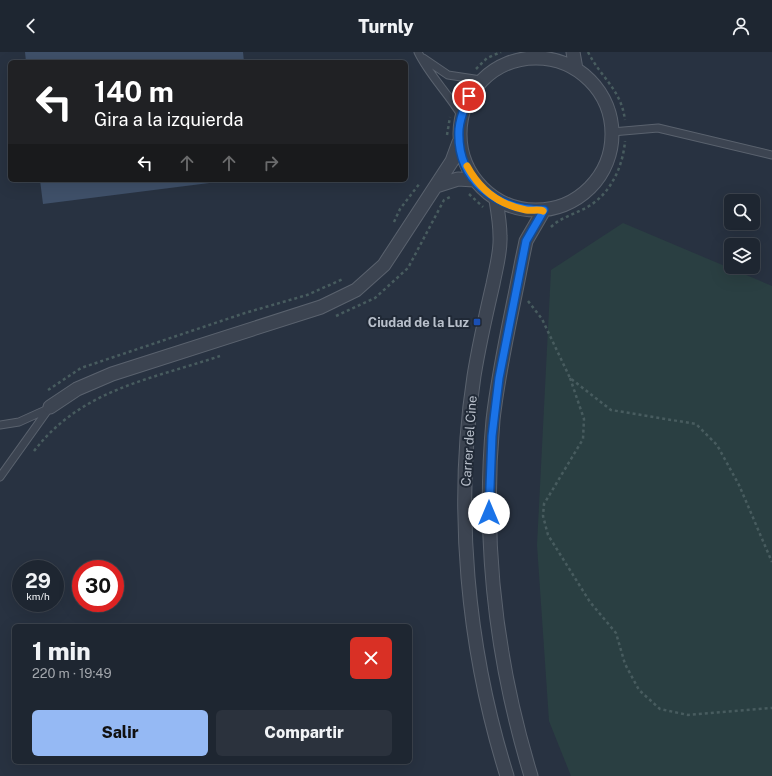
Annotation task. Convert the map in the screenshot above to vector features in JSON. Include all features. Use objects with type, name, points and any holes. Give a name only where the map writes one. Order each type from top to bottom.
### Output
[{"type":"street","points":[[572,52],[576,69]]},
{"type":"street","points":[[50,408],[77,389],[112,374],[321,307],[356,290],[384,265],[452,161],[453,142],[461,115],[469,96],[481,80],[494,70],[529,55],[561,62],[576,69],[591,81],[602,96],[609,113],[612,132],[610,151],[604,168],[594,184],[579,197],[562,206],[544,210],[528,210],[511,207],[496,200],[484,191],[474,180],[453,142]]},
{"type":"street","points":[[436,186],[458,179],[474,180]]},
{"type":"street","name":"Carrer del Cine","points":[[496,200],[500,237],[474,375],[469,419],[465,481],[466,546],[471,601],[483,682],[499,751],[507,776]]},
{"type":"street","name":"Carrer del Cine","points":[[531,776],[521,745],[506,678],[493,598],[489,544],[489,482],[499,378],[522,260],[526,241],[544,210]]},
{"type":"lane","points":[[419,54],[448,75],[481,80]]},
{"type":"lane","points":[[419,54],[443,91],[454,103],[461,115]]},
{"type":"lane","points":[[612,132],[658,128],[772,155]]},
{"type":"lane","points":[[0,425],[19,422],[50,408]]},
{"type":"lane","points":[[0,477],[50,408]]},
{"type":"path","points":[[466,78],[487,58],[502,52]]},
{"type":"path","points":[[549,230],[557,222],[590,206],[608,189],[620,170],[626,131],[620,98],[593,63],[588,52]]},
{"type":"path","points":[[453,142],[448,123],[454,103]]},
{"type":"path","points":[[394,223],[400,209],[422,180]]},
{"type":"path","points":[[46,392],[81,368],[245,313],[307,295],[349,277]]},
{"type":"path","points":[[526,308],[527,300],[542,318],[570,378],[584,419],[583,439],[544,504],[543,516],[548,535],[590,602],[616,633],[625,664],[639,690],[660,709],[688,715],[772,708]]},
{"type":"path","points":[[570,378],[611,410],[696,424],[717,445],[721,452],[739,485],[772,562]]},
{"type":"green space","points":[[623,223],[724,266],[724,274],[744,274],[772,286],[772,776],[571,776],[549,721],[537,545],[551,270]]},
{"type":"water","points":[[25,52],[243,52],[244,60],[26,60]]},
{"type":"water","points":[[40,182],[217,182],[43,204]]},
{"type":"slow traffic","points":[[467,166],[474,180],[484,191],[496,200],[511,207],[528,210],[544,210],[543,211]]},
{"type":"place","name":"Ciudad de la Luz","points":[[477,322]]},
{"type":"route","points":[[469,96],[461,115],[459,142],[464,162],[474,180],[484,191],[496,200],[511,207],[528,210],[544,210],[526,241],[499,378],[492,436],[489,482],[489,513]]}]
